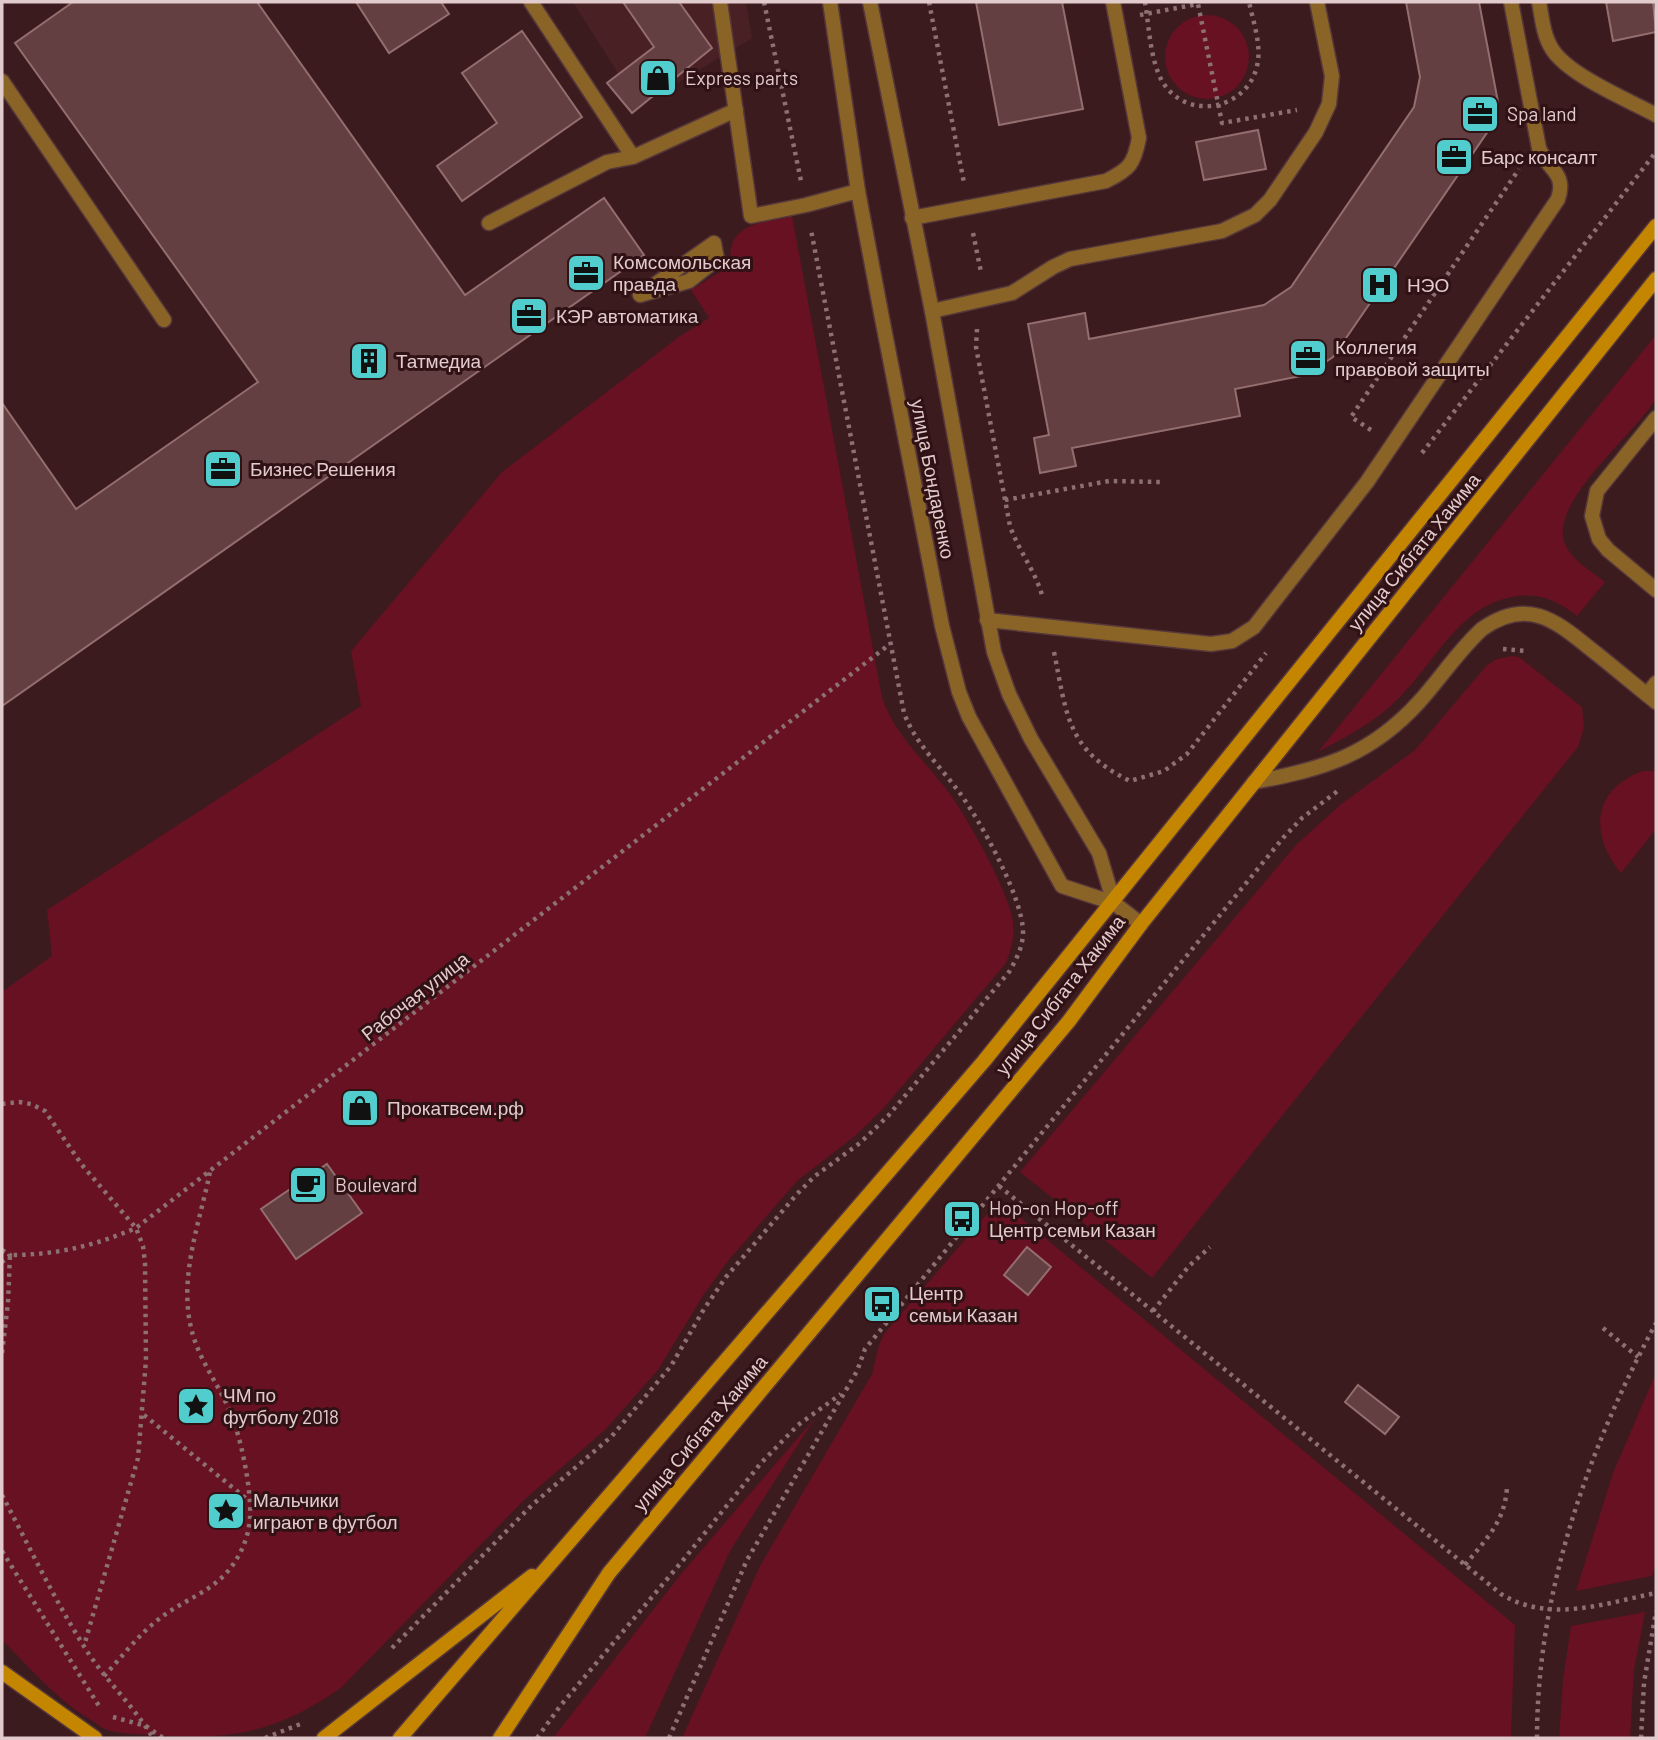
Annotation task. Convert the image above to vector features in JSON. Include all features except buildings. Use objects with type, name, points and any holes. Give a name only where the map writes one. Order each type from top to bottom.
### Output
[{"type":"main road","name":"улица Сибгата Хакима","points":[[400,1738],[984,1061],[1114,903],[1656,226]]},
{"type":"main road","name":"улица Сибгата Хакима","points":[[500,1738],[609,1573],[1069,1021],[1140,924],[1656,279]]},
{"type":"main road","name":"улица Сибгата Хакима","points":[[324,1738],[560,1553]]},
{"type":"main road","points":[[2,1672],[95,1738]]},
{"type":"street","points":[[531,2],[633,157]]},
{"type":"street","points":[[720,2],[751,216],[858,191]]},
{"type":"street","name":"улица Бондаренко","points":[[830,2],[858,191],[940,612],[963,703],[1062,886],[1114,903],[1140,924]]},
{"type":"street","name":"улица Бондаренко","points":[[870,2],[932,311],[994,652],[1009,694],[1031,739],[1099,853],[1114,903]]},
{"type":"street","points":[[912,218],[1106,181],[1125,172],[1135,159],[1139,138],[1113,2]]},
{"type":"street","points":[[932,311],[1012,293],[1052,267],[1070,260],[1222,230],[1255,215],[1270,200],[1316,132],[1329,104],[1332,76],[1317,2]]},
{"type":"street","points":[[987,620],[1210,644],[1232,641],[1254,627],[1367,482],[1558,199],[1561,185],[1559,177],[1541,155],[1511,2]]},
{"type":"street","points":[[1539,2],[1545,33],[1558,58],[1575,71],[1656,115]]},
{"type":"street","points":[[2,81],[164,320]]},
{"type":"street","points":[[489,223],[607,162],[633,157],[736,110]]},
{"type":"street","points":[[714,243],[716,259],[690,281],[640,295],[714,243]]},
{"type":"street","points":[[1656,418],[1597,491],[1593,500],[1592,516],[1599,539],[1656,590]]},
{"type":"street","points":[[1254,782],[1327,766],[1347,758],[1375,741],[1415,706],[1476,635],[1496,621],[1522,614],[1556,621],[1653,693]]},
{"type":"path","points":[[386,1654],[532,1505],[612,1436],[671,1366],[726,1277],[797,1194],[860,1143],[888,1116],[1016,961],[1023,935],[1018,906],[988,842],[960,793],[916,738],[900,701],[806,205],[764,2]]},
{"type":"path","points":[[929,2],[984,301],[975,341],[1010,526],[1040,587],[1071,728],[1093,758],[1108,770],[1130,781]]},
{"type":"path","points":[[1145,2],[1157,68],[1168,89],[1179,99],[1191,104],[1218,106],[1243,92],[1252,81],[1257,68],[1258,49],[1249,2]]},
{"type":"path","points":[[1147,14],[1198,3],[1223,123],[1329,104]]},
{"type":"path","points":[[1363,424],[1351,417],[1538,141]]},
{"type":"path","points":[[1005,500],[1109,481],[1161,482]]},
{"type":"path","name":"Рабочая улица","points":[[10,1255],[80,1249],[136,1228],[890,644]]},
{"type":"path","points":[[1500,649],[1526,651]]},
{"type":"path","points":[[669,1738],[747,1560],[859,1366],[865,1349],[1283,838],[1313,809],[1342,788]]},
{"type":"path","points":[[2,1104],[19,1102],[45,1111],[82,1166],[136,1228],[143,1246],[146,1360],[138,1458],[84,1646]]},
{"type":"path","points":[[104,1676],[156,1621],[207,1591],[223,1577],[237,1558],[250,1520],[244,1468],[230,1411],[202,1362],[189,1315],[190,1261],[211,1172]]},
{"type":"path","points":[[999,1185],[1513,1602],[1549,1611],[1576,1609],[1656,1593]]},
{"type":"path","points":[[1153,1311],[1189,1266],[1210,1247]]},
{"type":"path","points":[[2,1250],[10,1255]]},
{"type":"path","points":[[2,1262],[10,1255]]},
{"type":"path","points":[[2,1353],[10,1255]]},
{"type":"path","points":[[1537,1738],[1540,1678],[1549,1611],[1563,1554],[1592,1465],[1638,1357],[1656,1323]]},
{"type":"path","points":[[1603,1328],[1638,1357]]},
{"type":"path","points":[[537,1738],[768,1456],[798,1425],[844,1391]]},
{"type":"path","points":[[143,1415],[250,1502]]},
{"type":"path","points":[[1465,1565],[1498,1523],[1505,1506],[1507,1487]]},
{"type":"path","points":[[2,1495],[84,1646],[153,1738]]},
{"type":"path","points":[[2,1551],[104,1714],[146,1726],[163,1738]]},
{"type":"path","points":[[1641,1738],[1644,1683],[1656,1611]]},
{"type":"path","points":[[265,1738],[313,1718]]},
{"type":"shaded area","points":[[573,2],[746,2],[752,38],[639,106]]},
{"type":"shaded area","points":[[1207,15],[1223,18],[1237,27],[1246,41],[1249,57],[1246,73],[1237,87],[1223,96],[1207,99],[1191,96],[1177,87],[1168,73],[1165,57],[1168,41],[1177,27],[1191,18]]},
{"type":"shaded area","points":[[792,216],[882,697],[895,725],[959,808],[997,876],[1013,922],[1012,943],[1006,963],[882,1110],[855,1136],[797,1181],[728,1261],[704,1294],[658,1370],[605,1430],[525,1499],[342,1687],[295,1715],[252,1730],[205,1736],[179,1736],[128,1734],[105,1729],[54,1692],[2,1640],[2,992],[52,956],[47,910],[361,706],[351,651],[502,472],[680,336],[709,318],[691,290],[731,265],[731,251],[740,233],[748,227]]},
{"type":"shaded area","points":[[1656,335],[1655,400],[1580,491],[1568,510],[1563,529],[1569,551],[1605,582],[1577,616],[1557,603],[1535,596],[1518,596],[1498,601],[1480,610],[1450,636],[1412,684],[1380,715],[1318,752]]},
{"type":"shaded area","points":[[1519,657],[1582,707],[1584,728],[1578,747],[1152,1278],[1020,1172],[1296,845],[1340,805],[1415,750],[1487,665],[1497,659]]},
{"type":"shaded area","points":[[1643,771],[1656,771],[1656,829],[1621,873],[1604,844],[1600,829],[1601,814],[1605,801],[1614,789],[1626,779]]},
{"type":"shaded area","points":[[999,1200],[1515,1625],[1511,1738],[682,1738],[760,1566],[872,1374],[884,1334]]},
{"type":"shaded area","points":[[1656,1373],[1656,1562],[1652,1576],[1576,1591],[1613,1473]]},
{"type":"shaded area","points":[[815,1418],[730,1551],[645,1738],[553,1738],[681,1574]]},
{"type":"shaded area","points":[[1645,1612],[1634,1670],[1630,1738],[1559,1738],[1563,1680],[1571,1626]]},
{"type":"place","name":"Express parts","points":[[658,78]]},
{"type":"place","name":"Spa land","points":[[1480,114]]},
{"type":"place","name":"Барс консалт","points":[[1454,157]]},
{"type":"place","name":"Комсомольская правда","points":[[586,273]]},
{"type":"place","name":"НЭО","points":[[1380,285]]},
{"type":"place","name":"КЭР автоматика","points":[[529,316]]},
{"type":"place","name":"Коллегия правовой защиты","points":[[1308,358]]},
{"type":"place","name":"Татмедиа","points":[[369,361]]},
{"type":"place","name":"Бизнес Решения","points":[[223,469]]},
{"type":"place","name":"Прокатвсем.рф","points":[[360,1108]]},
{"type":"place","name":"Boulevard","points":[[308,1185]]},
{"type":"place","name":"Hop-on Hop-off Центр семьи Казан","points":[[962,1219]]},
{"type":"place","name":"Центр семьи Казан","points":[[882,1304]]},
{"type":"place","name":"ЧМ по футболу 2018","points":[[196,1406]]},
{"type":"place","name":"Мальчики играют в футбол","points":[[226,1511]]}]
